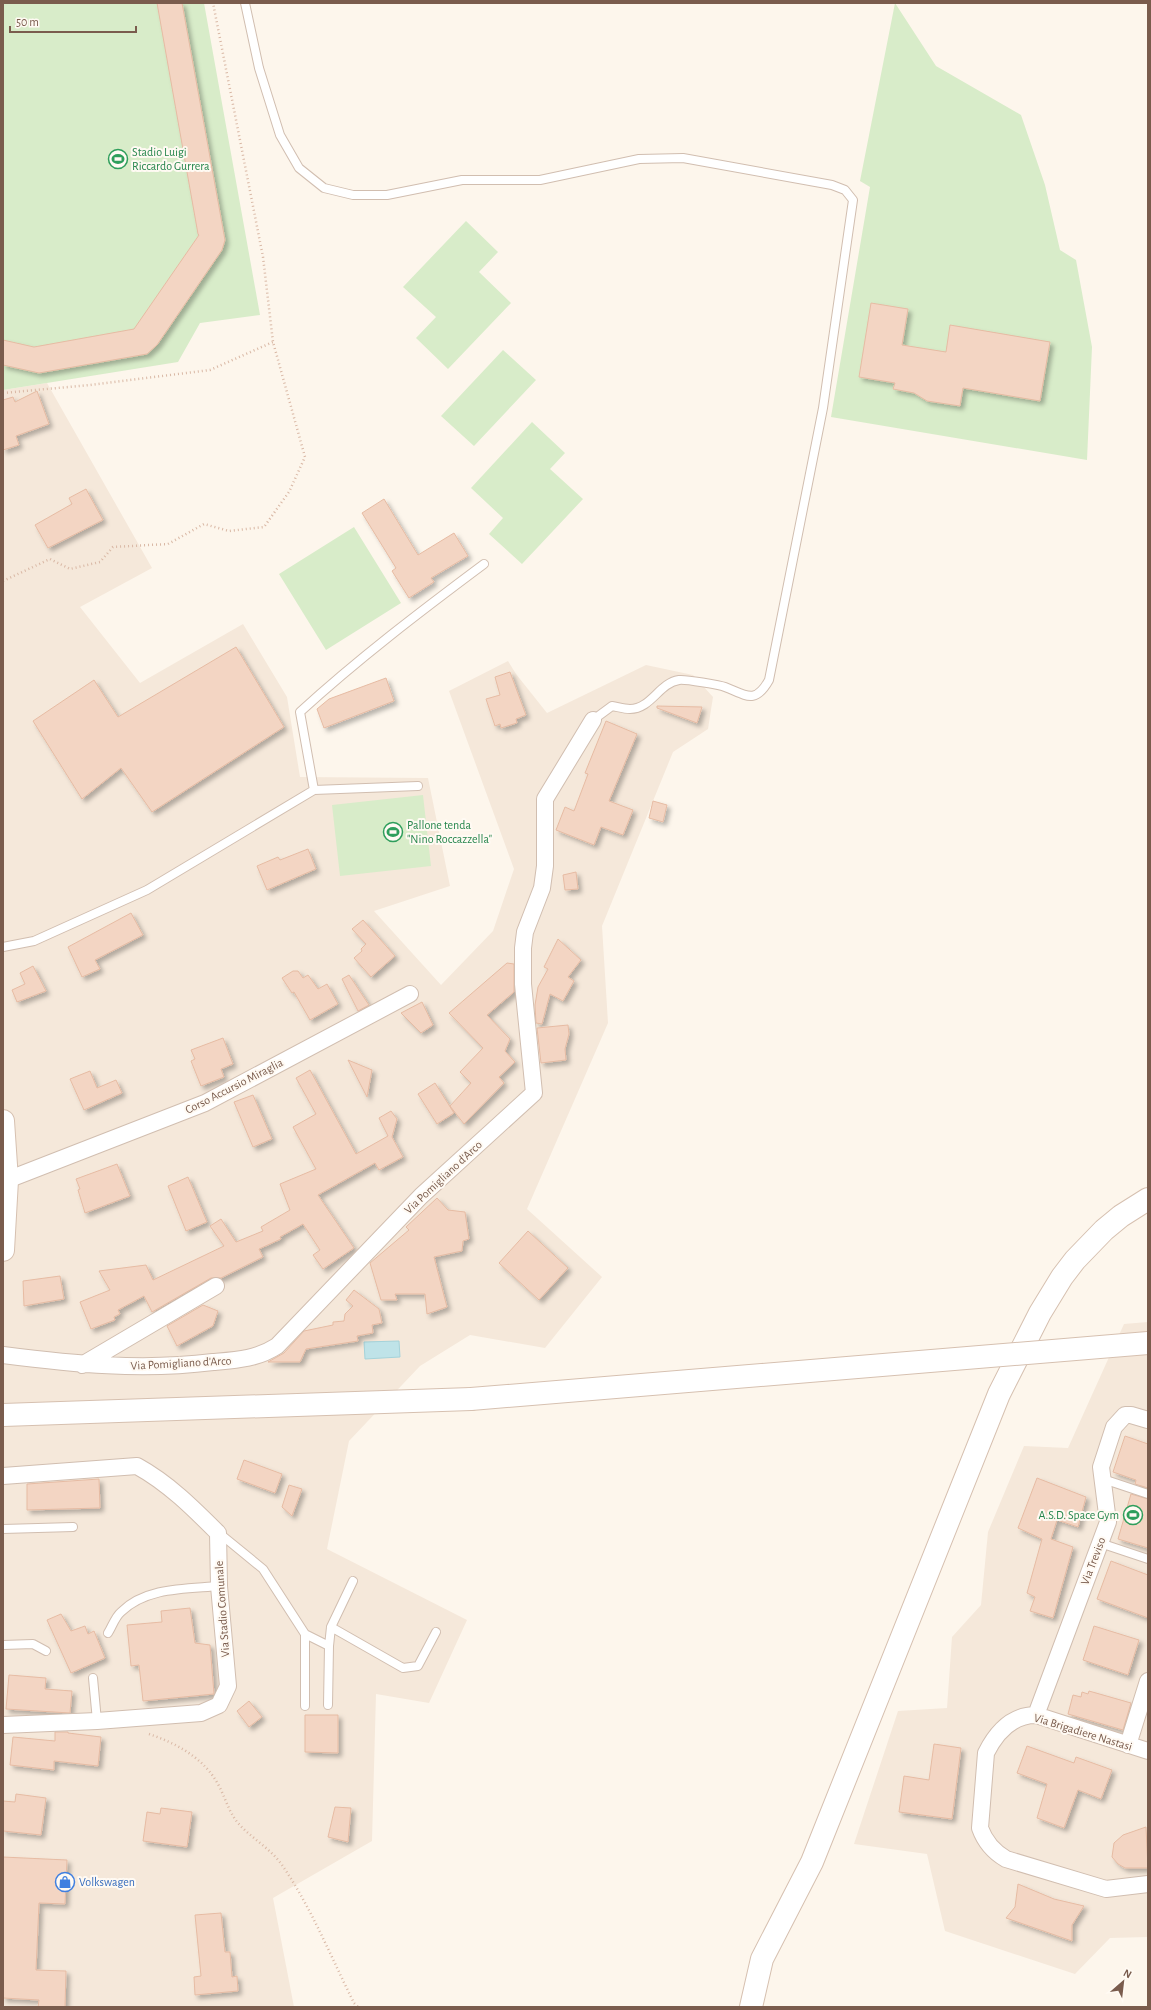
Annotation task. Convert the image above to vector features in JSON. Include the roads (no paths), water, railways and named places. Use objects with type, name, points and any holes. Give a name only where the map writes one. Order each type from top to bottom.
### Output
[{"type":"main road","points":[[3,1121],[7,1180],[3,1250]]},
{"type":"main road","points":[[751,2007],[762,1959],[812,1862],[999,1394],[1040,1313],[1062,1277],[1080,1255],[1104,1230],[1121,1216],[1148,1199]]},
{"type":"main road","points":[[3,1415],[471,1399],[1148,1343]]},
{"type":"street","name":"Via Pomigliano d'Arco","points":[[3,1355],[82,1365],[126,1367],[188,1365],[254,1358],[265,1354],[277,1346],[421,1196],[534,1093],[523,984],[523,948],[526,932],[542,888],[544,866],[545,799],[593,720]]},
{"type":"street","name":"Corso Accursio Miraglia","points":[[7,1180],[205,1103],[410,994]]},
{"type":"street","points":[[82,1365],[216,1286]]},
{"type":"street","name":"Via Treviso","points":[[1036,1715],[1108,1522],[1101,1467],[1114,1427],[1125,1416],[1144,1416]]},
{"type":"street","points":[[3,1476],[137,1466],[156,1476],[194,1509],[218,1533]]},
{"type":"street","name":"Via Stadio Comunale","points":[[3,1726],[201,1713],[219,1705],[228,1686],[219,1586],[218,1533]]},
{"type":"street","points":[[1128,1745],[1148,1680]]},
{"type":"street","name":"Via Brigadiere Nastasi","points":[[1148,1751],[1036,1715],[1027,1715],[1017,1719],[1002,1730],[991,1742],[986,1753],[980,1828],[983,1837],[996,1853],[1006,1859],[1106,1889],[1148,1884]]},
{"type":"lane","points":[[245,3],[259,68],[280,135],[299,168],[324,188],[353,195],[388,195],[462,180],[540,180],[639,159],[683,158],[832,185],[845,190],[853,200],[823,408],[768,680],[763,691],[751,696],[742,695],[724,686],[680,680],[662,688],[645,705],[631,710],[612,706],[593,720]]},
{"type":"lane","points":[[314,790],[300,712],[324,690],[397,630],[484,564]]},
{"type":"lane","points":[[3,947],[34,941],[147,890],[314,790],[418,786]]},
{"type":"lane","points":[[1103,1479],[1148,1494]]},
{"type":"lane","points":[[3,1528],[73,1527]]},
{"type":"lane","points":[[218,1533],[263,1570],[305,1634],[329,1646]]},
{"type":"lane","points":[[1100,1543],[1148,1559]]},
{"type":"lane","points":[[328,1705],[329,1646],[331,1627],[353,1581]]},
{"type":"lane","points":[[108,1633],[120,1612],[157,1592],[219,1586]]},
{"type":"lane","points":[[331,1627],[403,1668],[418,1666],[436,1632]]},
{"type":"lane","points":[[305,1634],[305,1706]]},
{"type":"lane","points":[[3,1645],[33,1644],[46,1650]]},
{"type":"lane","points":[[93,1678],[97,1721]]},
{"type":"water","points":[[399,1341],[400,1357],[365,1359],[364,1342]]},
{"type":"place","name":"Stadio Luigi Riccardo Gurrera","points":[[118,159]]},
{"type":"place","name":"Pallone tenda \"Nino Roccazzella\"","points":[[393,832]]},
{"type":"place","name":"A.S.D. Space Gym","points":[[1133,1515]]},
{"type":"place","name":"Volkswagen","points":[[65,1882]]}]
